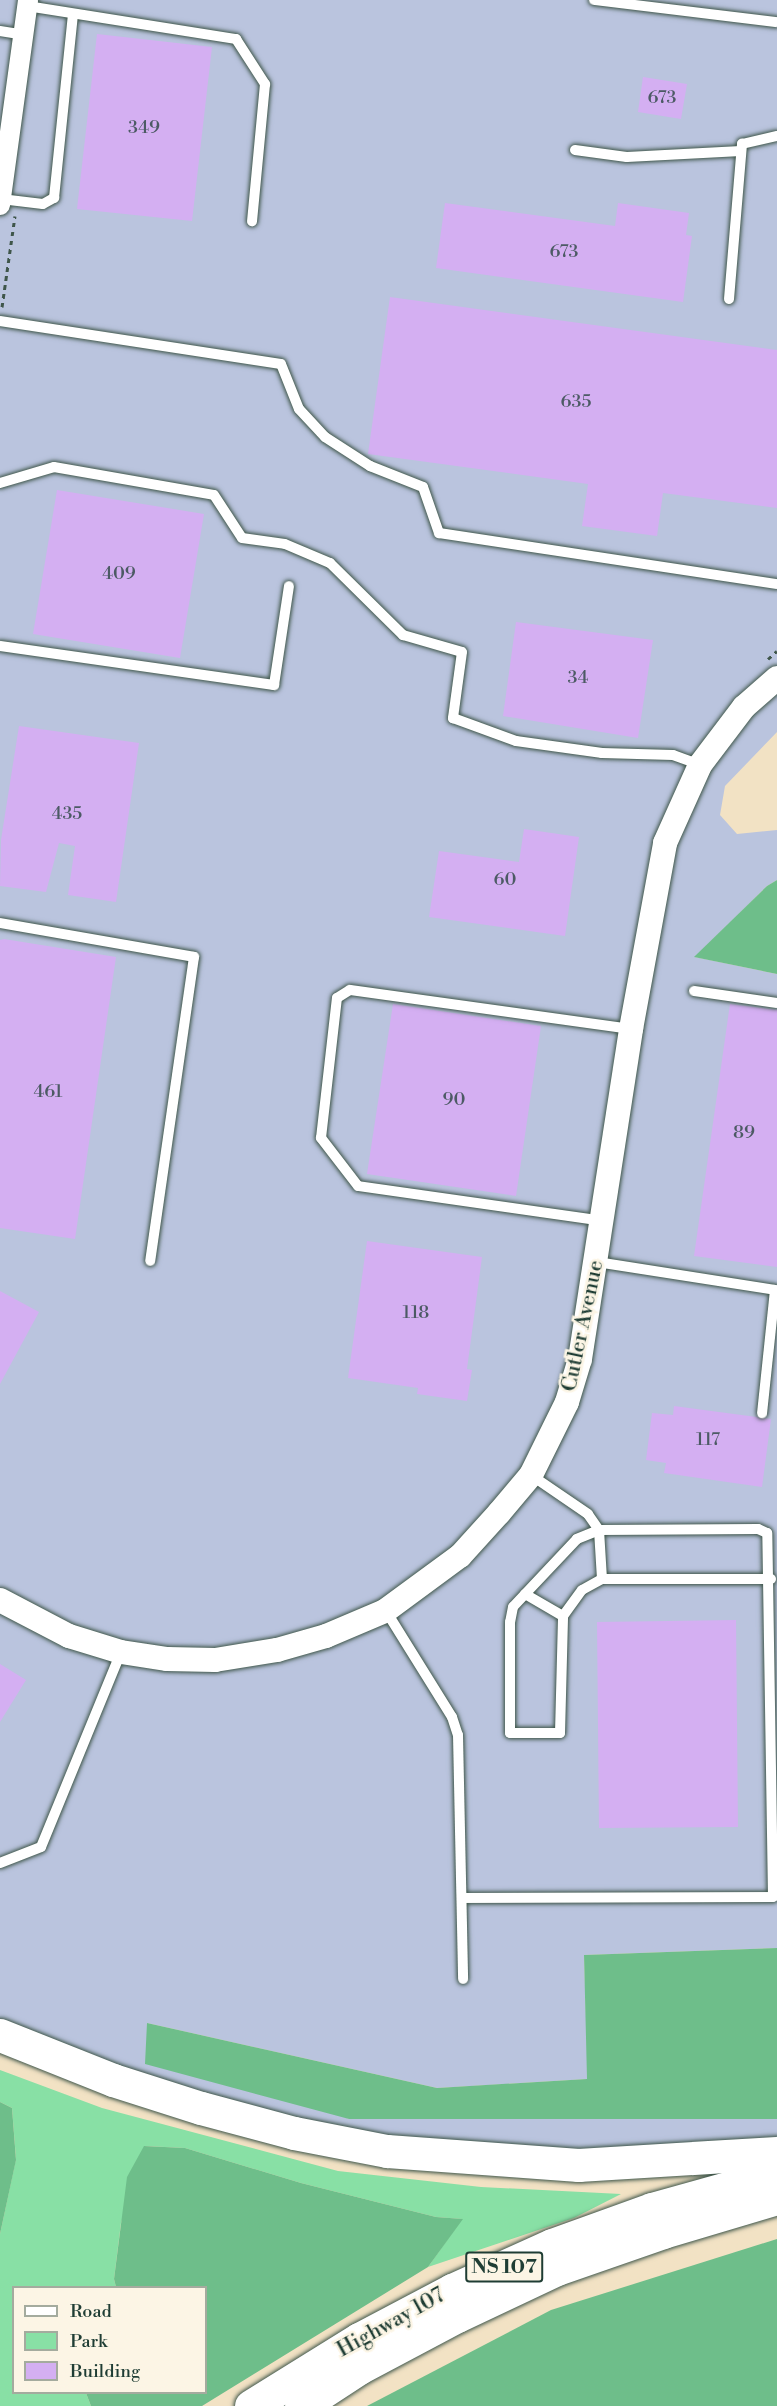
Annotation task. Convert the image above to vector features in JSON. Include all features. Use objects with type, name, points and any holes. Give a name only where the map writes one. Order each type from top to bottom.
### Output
[{"type":"highway","points":[[0,2035],[113,2080],[201,2108],[294,2133],[387,2151],[578,2165],[777,2153]]},
{"type":"highway","name":"Highway 107","points":[[251,2406],[349,2345],[442,2295],[552,2245],[652,2209],[777,2174]]},
{"type":"highway","points":[[301,2406],[379,2357],[557,2269],[663,2232],[777,2199]]},
{"type":"street","points":[[0,202],[28,3]]},
{"type":"street","name":"Cutler Avenue","points":[[0,1600],[69,1636],[121,1652],[167,1659],[215,1660],[256,1653],[326,1636],[386,1611],[460,1557],[531,1475],[567,1402],[580,1359],[604,1221],[631,1029],[665,843],[700,765],[771,670]]},
{"type":"lane","points":[[594,0],[777,22]]},
{"type":"lane","points":[[28,3],[73,15],[236,39],[265,84],[252,221]]},
{"type":"lane","points":[[0,202],[43,204],[54,198],[73,15]]},
{"type":"lane","points":[[0,31],[24,35]]},
{"type":"lane","points":[[729,299],[742,144],[777,136]]},
{"type":"lane","points":[[575,150],[627,157],[741,151]]},
{"type":"lane","points":[[0,321],[280,364],[300,409],[325,436],[370,466],[423,487],[440,533],[777,584]]},
{"type":"lane","points":[[0,483],[54,467],[214,495],[242,538],[285,544],[330,563],[403,635],[462,652],[453,718],[516,741],[602,753],[673,755],[700,765]]},
{"type":"lane","points":[[0,646],[274,686],[289,586]]},
{"type":"lane","points":[[0,923],[194,957],[150,1261]]},
{"type":"lane","points":[[604,1221],[358,1186],[321,1138],[337,998],[350,990],[631,1029]]},
{"type":"lane","points":[[694,991],[777,1003]]},
{"type":"lane","points":[[597,1262],[776,1290],[762,1413]]},
{"type":"lane","points":[[531,1475],[588,1514],[599,1530],[602,1579]]},
{"type":"lane","points":[[462,1898],[773,1897],[771,1579],[770,1541],[767,1533],[758,1529],[599,1530],[577,1539],[525,1593],[510,1614],[510,1732],[560,1733],[563,1616],[582,1590],[602,1579],[771,1579]]},
{"type":"lane","points":[[525,1593],[563,1616]]},
{"type":"lane","points":[[386,1611],[452,1717],[458,1735],[464,1979]]},
{"type":"lane","points":[[0,1863],[41,1847],[121,1652]]},
{"type":"path","points":[[771,670],[777,651]]},
{"type":"shaded area","points":[[0,0],[777,0],[777,732],[725,786],[720,815],[737,834],[777,830],[777,880],[767,886],[695,957],[777,974],[777,1948],[584,1955],[588,2079],[437,2088],[147,2023],[349,2119],[777,2119],[777,2150],[691,2169],[219,2125],[0,2020]]},
{"type":"green space","points":[[777,880],[777,974],[694,957],[767,886]]},
{"type":"green space","points":[[777,1948],[777,2119],[349,2119],[145,2064],[147,2023],[437,2088],[587,2079],[584,1955]]},
{"type":"green space","points":[[0,2070],[102,2108],[338,2171],[481,2187],[621,2194],[574,2218],[428,2267],[462,2219],[436,2217],[301,2183],[185,2148],[145,2146],[121,2223],[114,2279],[116,2286],[12,2286],[12,2394],[86,2394],[91,2406],[0,2406],[0,2234],[16,2159],[12,2108],[0,2102]]},
{"type":"green space","points":[[0,2102],[12,2108],[16,2160],[0,2234]]},
{"type":"green space","points":[[144,2146],[185,2148],[301,2183],[436,2217],[463,2219],[428,2267],[202,2406],[91,2406],[86,2394],[207,2394],[207,2286],[116,2286],[114,2279],[127,2177]]},
{"type":"green space","points":[[777,2239],[777,2406],[367,2406],[551,2310]]},
{"type":"building","points":[[97,34],[212,47],[192,221],[77,209]]},
{"type":"building","points":[[643,77],[687,84],[681,119],[638,112]]},
{"type":"building","points":[[445,203],[615,226],[618,203],[689,213],[686,235],[692,236],[683,302],[436,268]]},
{"type":"building","points":[[390,297],[777,350],[777,508],[663,493],[657,536],[582,526],[588,484],[368,454]]},
{"type":"building","points":[[57,490],[204,514],[180,658],[33,634]]},
{"type":"building","points":[[516,622],[653,640],[638,738],[503,716]]},
{"type":"building","points":[[19,726],[139,743],[116,902],[68,895],[75,846],[59,843],[46,892],[0,886],[1,840]]},
{"type":"building","points":[[524,829],[579,837],[565,936],[429,917],[439,851],[519,862]]},
{"type":"building","points":[[0,940],[116,957],[75,1239],[0,1228]]},
{"type":"building","points":[[393,1004],[541,1026],[516,1196],[367,1174]]},
{"type":"building","points":[[730,1004],[777,1010],[777,1267],[694,1256]]},
{"type":"building","points":[[367,1241],[482,1257],[467,1369],[472,1370],[467,1401],[417,1394],[418,1388],[348,1378]]},
{"type":"building","points":[[0,1291],[39,1312],[0,1384]]},
{"type":"building","points":[[674,1406],[771,1419],[762,1487],[664,1473],[666,1463],[646,1460],[652,1413],[673,1415]]},
{"type":"building","points":[[736,1620],[738,1827],[599,1828],[597,1622]]},
{"type":"building","points":[[0,1664],[26,1680],[0,1722]]}]
